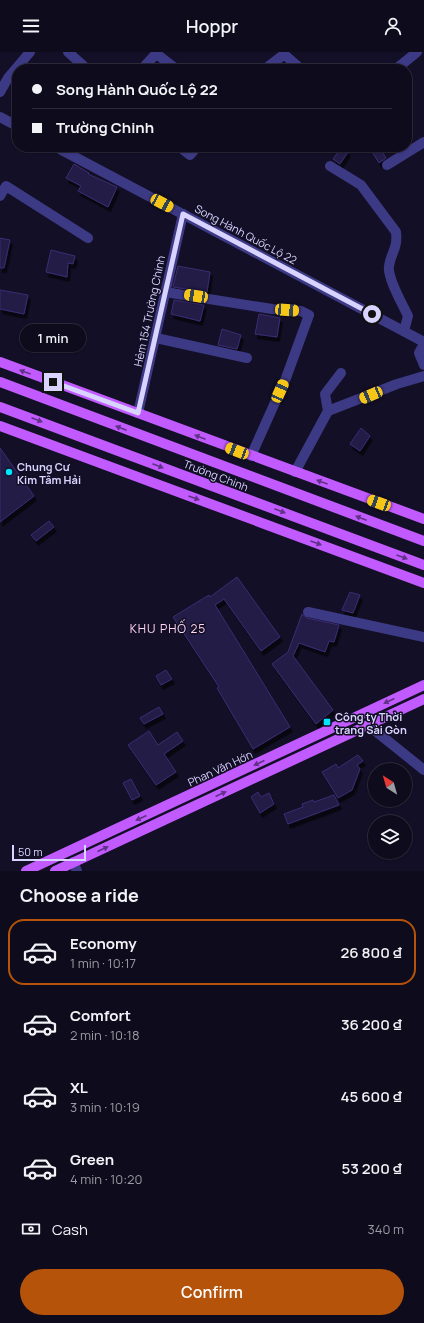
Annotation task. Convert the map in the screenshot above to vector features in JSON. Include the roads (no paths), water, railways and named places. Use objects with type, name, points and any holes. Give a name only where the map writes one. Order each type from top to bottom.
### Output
[{"type":"main road","points":[[0,362],[424,519]]},
{"type":"main road","name":"Trường Chinh","points":[[0,382],[424,541]]},
{"type":"main road","name":"Trường Chinh","points":[[0,406],[424,565]]},
{"type":"main road","points":[[0,426],[424,583]]},
{"type":"main road","name":"Phan Văn Hớn","points":[[26,871],[424,685]]},
{"type":"main road","points":[[55,871],[75,867],[289,762],[424,699]]},
{"type":"main road","points":[[284,751],[289,762]]},
{"type":"street","points":[[20,64],[30,52]]},
{"type":"street","points":[[68,52],[81,64]]},
{"type":"street","points":[[402,64],[417,52]]},
{"type":"street","points":[[147,64],[154,56],[158,55],[170,64]]},
{"type":"street","points":[[272,64],[282,56],[286,56],[295,64]]},
{"type":"street","points":[[0,92],[12,73]]},
{"type":"street","points":[[0,117],[12,123]]},
{"type":"street","points":[[412,149],[424,142]]},
{"type":"street","name":"Song Hành Quốc Lộ 22","points":[[65,152],[424,343]]},
{"type":"street","points":[[387,165],[408,152]]},
{"type":"street","points":[[330,166],[361,185],[396,232],[396,247],[388,267],[398,296],[408,316],[404,331]]},
{"type":"street","points":[[0,196],[6,186],[88,238]]},
{"type":"street","name":"Hẻm 154 Trường Chinh","points":[[138,413],[183,214]]},
{"type":"street","points":[[165,292],[272,309],[301,311],[309,315],[286,378],[251,456]]},
{"type":"street","points":[[156,338],[247,358]]},
{"type":"street","points":[[424,343],[419,353],[424,365]]},
{"type":"street","points":[[295,472],[328,411],[325,394],[341,373]]},
{"type":"street","points":[[328,411],[397,384],[424,376]]},
{"type":"street","points":[[308,612],[424,637]]},
{"type":"street","points":[[368,725],[424,770]]},
{"type":"place","name":"Chung Cư Kim Tâm Hải","points":[[9,472]]},
{"type":"place","name":"Công ty Thời trang Sài Gòn","points":[[327,722]]},
{"type":"district","name":"KHU PHỐ 25","points":[[168,628]]}]
